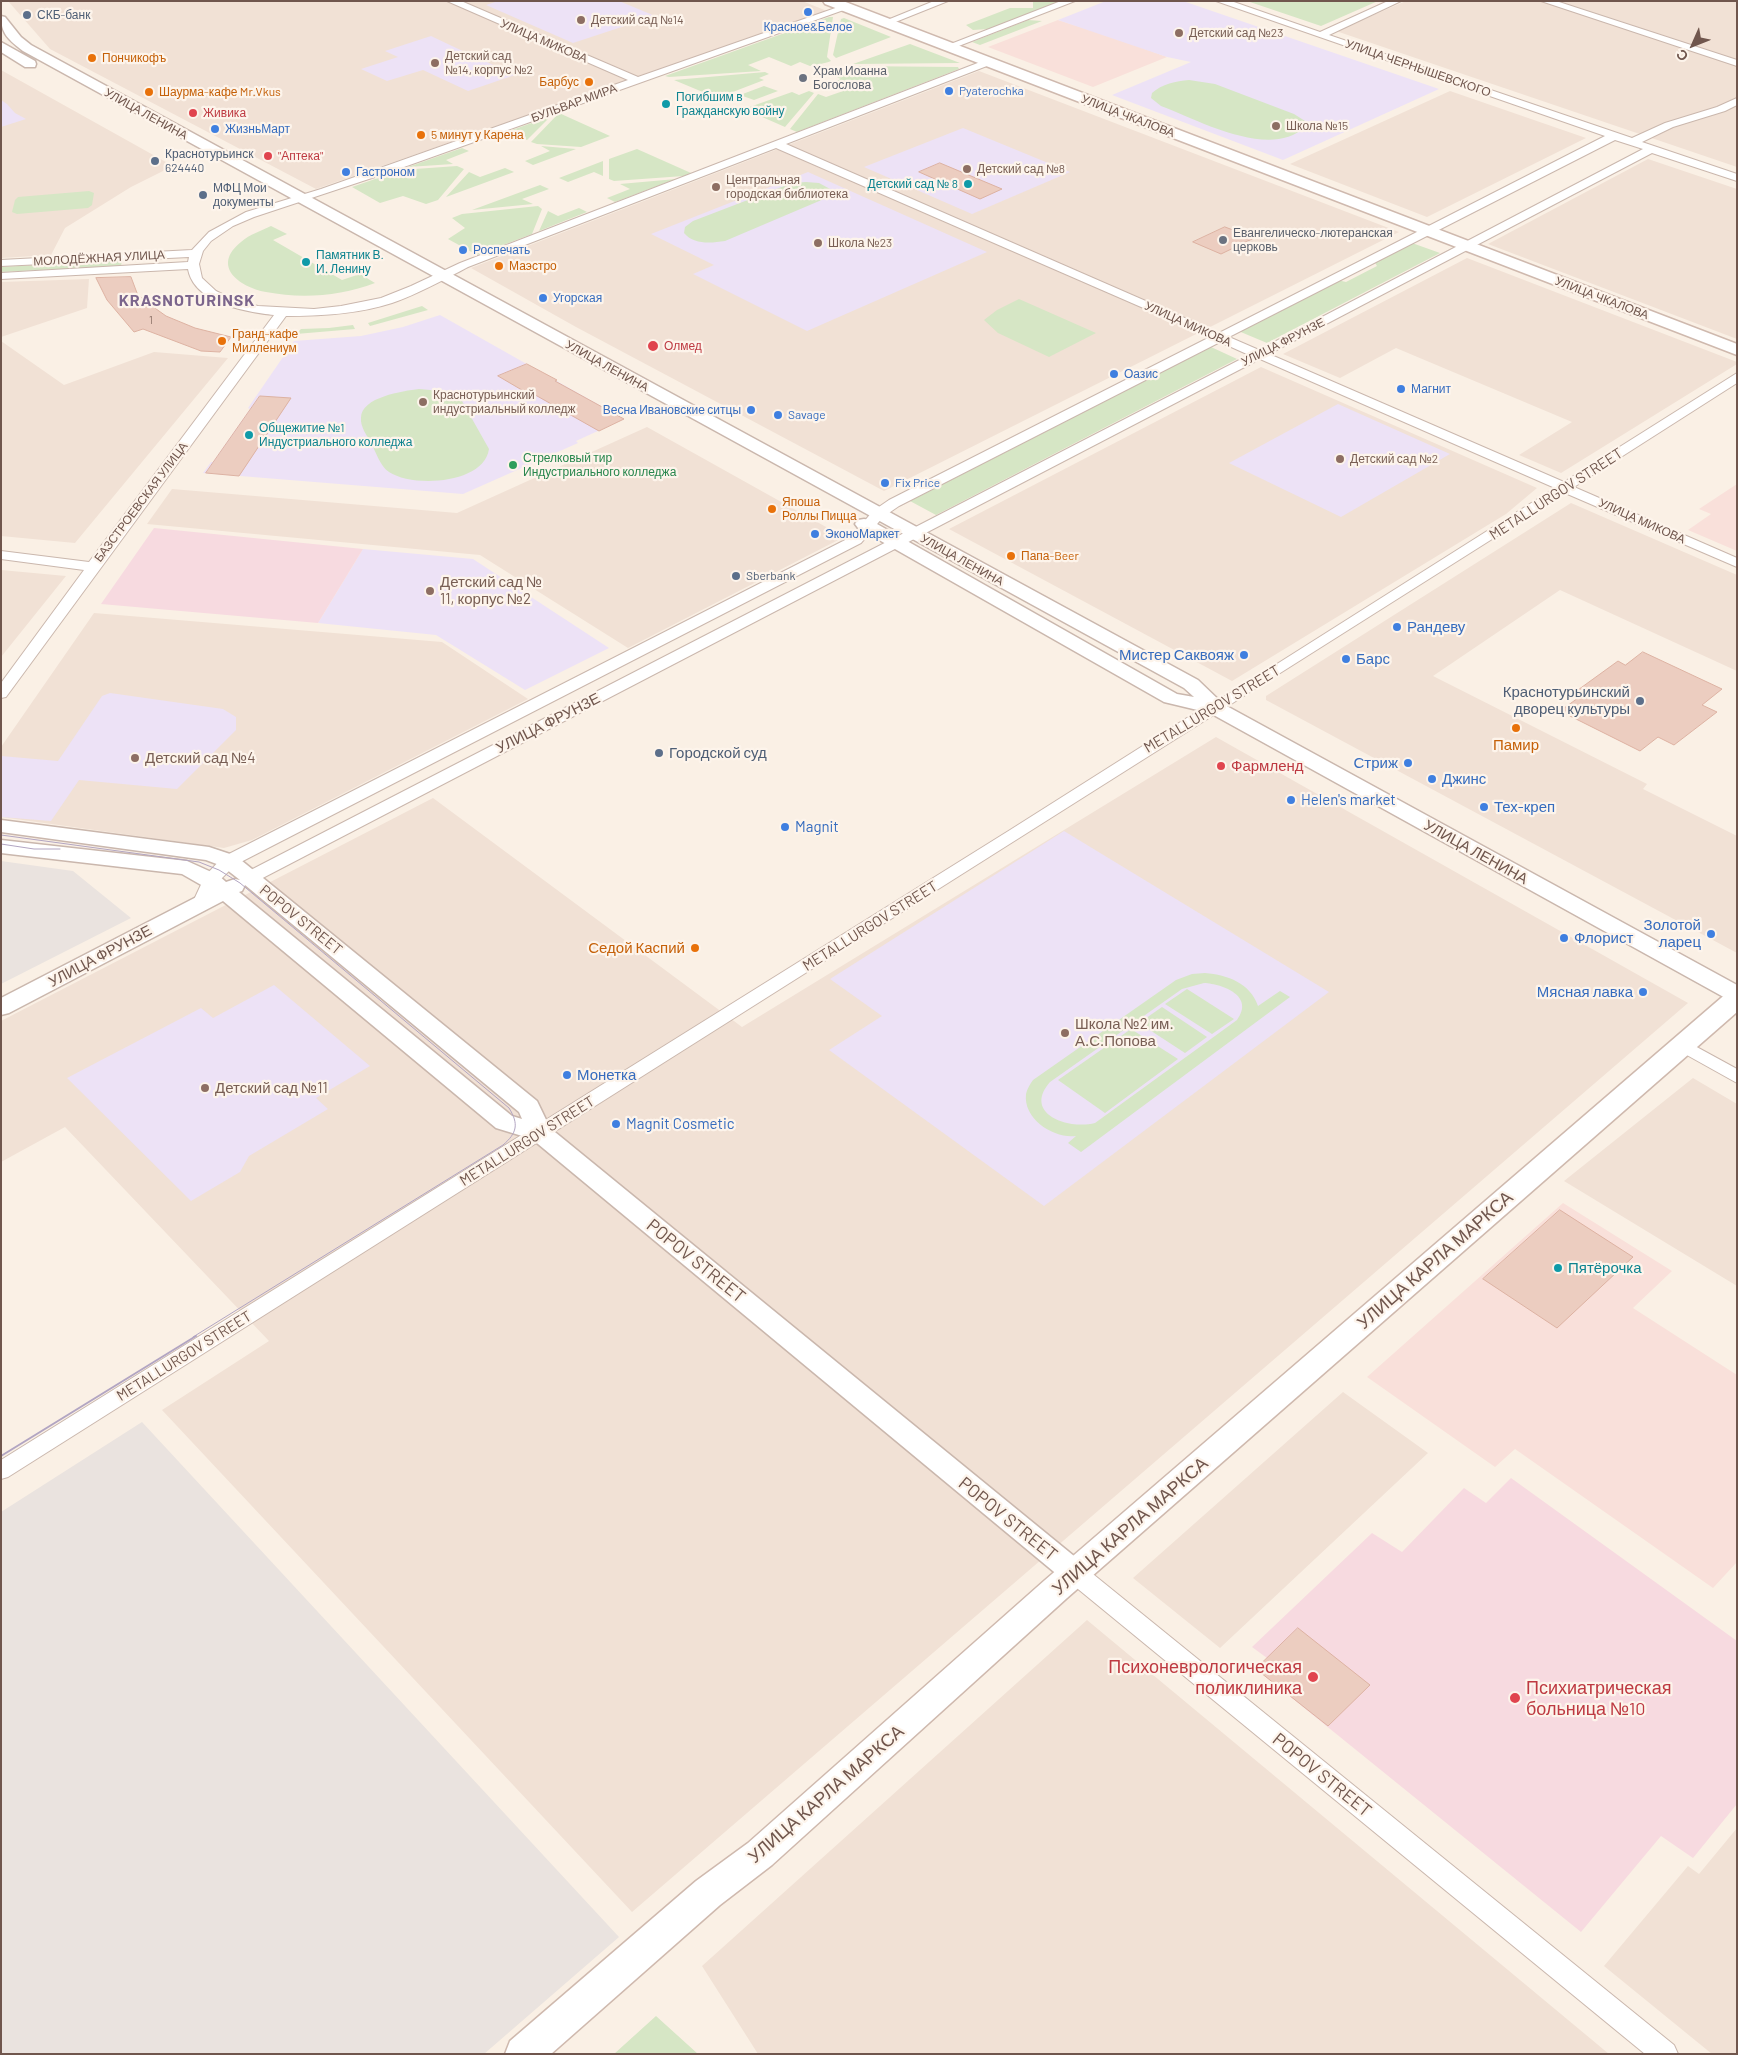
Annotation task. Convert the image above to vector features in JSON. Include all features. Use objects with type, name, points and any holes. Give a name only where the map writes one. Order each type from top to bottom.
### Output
[{"type":"main road","name":"УЛИЦА ЧКАЛОВА","points":[[830,1],[948,47],[982,65],[1737,350]]},
{"type":"main road","name":"УЛИЦА КАРЛА МАРКСА","points":[[523,2054],[708,1893],[760,1854],[1075,1573],[1737,996]]},
{"type":"street","name":"УЛИЦА МИКОВА","points":[[452,1],[636,80]]},
{"type":"street","points":[[886,22],[943,1]]},
{"type":"street","points":[[948,47],[1070,1]]},
{"type":"street","name":"УЛИЦА ЧЕРНЫШЕВСКОГО","points":[[1221,1],[1651,148]]},
{"type":"street","points":[[1320,35],[1396,1]]},
{"type":"street","points":[[1546,1],[1737,63]]},
{"type":"street","name":"БУЛЬВАР МИРА","points":[[302,199],[847,7]]},
{"type":"street","name":"УЛИЦА ЛЕНИНА","points":[[1,20],[17,40],[27,48],[284,197],[426,283],[590,373]]},
{"type":"street","name":"УЛИЦА ЛЕНИНА","points":[[1,46],[18,58],[267,195],[302,199],[465,288],[873,520],[914,534],[1191,684],[1216,708],[1737,996]]},
{"type":"street","points":[[284,197],[259,212],[227,225],[208,238],[196,253],[193,265],[199,282],[219,297],[250,308],[282,312],[317,313],[360,307],[407,293],[441,275],[982,65]]},
{"type":"street","points":[[1633,142],[1669,125],[1737,101]]},
{"type":"street","name":"УЛИЦА ФРУНЗЕ","points":[[1,1008],[200,904],[217,886],[229,862],[856,540],[873,520],[903,498],[1614,136]]},
{"type":"street","name":"УЛИЦА МИКОВА","points":[[778,144],[1737,563]]},
{"type":"street","points":[[1651,148],[1737,178]]},
{"type":"street","name":"УЛИЦА ФРУНЗЕ","points":[[217,886],[249,878],[1467,247],[1651,148]]},
{"type":"street","name":"МОЛОДЁЖНАЯ УЛИЦА","points":[[1,263],[196,253]]},
{"type":"street","name":"МОЛОДЁЖНАЯ УЛИЦА","points":[[1,276],[193,265]]},
{"type":"street","points":[[448,295],[465,288]]},
{"type":"street","name":"БАЗСТРОЕВСКАЯ УЛИЦА","points":[[1,694],[282,312]]},
{"type":"street","name":"METALLURGOV STREET","points":[[1,1471],[1187,724],[1216,708],[1566,488],[1737,377]]},
{"type":"street","name":"УЛИЦА ЛЕНИНА","points":[[852,518],[873,520],[896,542],[1171,698],[1216,708]]},
{"type":"street","points":[[1,555],[93,567]]},
{"type":"street","name":"POPOV STREET","points":[[1,826],[209,854],[229,862],[529,1107],[540,1133]]},
{"type":"street","name":"POPOV STREET","points":[[1,846],[187,868],[217,886],[504,1122],[540,1133],[1664,2054]]},
{"type":"street","points":[[1682,1045],[1737,1077]]},
{"type":"shaded area","points":[[8,1],[802,1],[827,11],[316,189],[50,49]]},
{"type":"shaded area","name":"Детский сад №14","points":[[498,1],[619,1],[655,16],[573,43],[486,5]]},
{"type":"shaded area","name":"Школа №15","points":[[1106,1],[1183,1],[1439,89],[1283,160],[1112,95],[1191,62],[1167,57],[1058,20]]},
{"type":"shaded area","points":[[1406,1],[1737,1],[1737,167],[1336,31]]},
{"type":"shaded area","points":[[1058,20],[1167,57],[1093,87],[988,47]]},
{"type":"shaded area","name":"Детский сад №14, корпус №2","points":[[431,36],[515,75],[468,91],[423,70],[387,81],[361,69],[398,57],[385,51]]},
{"type":"shaded area","points":[[1,70],[173,166],[131,187],[65,228],[51,255],[1,258]]},
{"type":"shaded area","points":[[979,71],[1399,232],[884,491],[576,327],[471,268]]},
{"type":"shaded area","points":[[1450,91],[1586,138],[1427,217],[1290,164]]},
{"type":"shaded area","points":[[1,100],[15,113],[26,119],[1,127]]},
{"type":"shaded area","name":"Детский сад №8","points":[[963,128],[1070,172],[972,214],[864,167]]},
{"type":"shaded area","points":[[1648,159],[1737,189],[1737,339],[1488,244]]},
{"type":"shaded area","name":"Школа №23","points":[[808,172],[987,252],[807,331],[693,274],[714,265],[651,234]]},
{"type":"shaded area","points":[[1467,258],[1737,362],[1737,364],[1561,473],[1519,455],[1572,422],[1396,348],[1340,378],[1283,354]]},
{"type":"shaded area","points":[[89,279],[87,308],[1,337],[1,282]]},
{"type":"shaded area","name":"Краснотурьинский индустриальный колледж","points":[[440,315],[624,419],[576,441],[578,443],[463,494],[203,473],[213,462],[250,409],[248,408],[294,341],[361,336],[403,327]]},
{"type":"shaded area","points":[[1,341],[64,385],[154,352],[228,358],[75,543],[1,536]]},
{"type":"shaded area","points":[[1261,367],[1537,488],[1506,514],[1232,681],[949,529]]},
{"type":"shaded area","name":"Детский сад №2","points":[[1338,404],[1450,454],[1341,517],[1229,463]]},
{"type":"shaded area","points":[[647,427],[844,537],[628,648],[480,555],[147,524],[172,489],[457,513]]},
{"type":"shaded area","points":[[1737,484],[1737,551],[1688,530],[1711,514],[1699,509]]},
{"type":"shaded area","points":[[1571,503],[1737,575],[1737,671],[1560,590],[1433,676],[1647,784],[1643,789],[1737,836],[1737,953],[1266,700],[1266,696]]},
{"type":"shaded area","points":[[154,528],[363,549],[318,623],[101,604]]},
{"type":"shaded area","name":"Детский сад № 11, корпус №2","points":[[363,549],[473,559],[609,648],[525,690],[436,635],[318,623]]},
{"type":"shaded area","points":[[1,570],[66,576],[1,657]]},
{"type":"shaded area","points":[[94,613],[442,642],[528,699],[252,840],[224,848],[1,817],[1,747]]},
{"type":"shaded area","name":"Детский сад №4","points":[[110,693],[223,709],[236,717],[236,730],[177,789],[79,780],[51,821],[1,817],[1,756],[58,761],[102,696]]},
{"type":"shaded area","points":[[1216,737],[1688,1003],[632,1912],[162,1410],[269,1341],[65,1127],[1,1162],[1,1021],[433,798],[742,1027]]},
{"type":"shaded area","name":"Школа №2 им. А.С.Попова","points":[[1064,831],[1329,992],[1044,1206],[829,1050],[882,1016],[830,979]]},
{"type":"shaded area","points":[[1,861],[73,871],[131,918],[1,984]]},
{"type":"shaded area","name":"Детский сад №11","points":[[274,985],[370,1066],[316,1098],[328,1109],[249,1156],[240,1172],[191,1201],[67,1078],[201,1008],[213,1018]]},
{"type":"shaded area","points":[[1693,1078],[1737,1104],[1737,1286],[1564,1181]]},
{"type":"shaded area","points":[[1563,1203],[1672,1271],[1633,1308],[1737,1375],[1737,1562],[1713,1588],[1515,1449],[1495,1467],[1367,1377]]},
{"type":"shaded area","points":[[1343,1392],[1428,1453],[1220,1648],[1133,1578]]},
{"type":"shaded area","points":[[142,1422],[619,1937],[484,2054],[1,2054],[1,1512]]},
{"type":"shaded area","name":"Психиатрическая больница №10","points":[[1511,1478],[1737,1641],[1737,1804],[1693,1858],[1661,1836],[1581,1932],[1256,1669],[1267,1658],[1252,1647],[1372,1533],[1402,1552],[1464,1488],[1486,1503]]},
{"type":"shaded area","points":[[1087,1620],[1609,2054],[758,2054],[702,1966]]},
{"type":"shaded area","points":[[1737,1828],[1737,2054],[1712,2054],[1604,1966],[1688,1866],[1699,1874]]},
{"type":"green space","points":[[1247,1],[1378,1],[1321,26]]},
{"type":"green space","points":[[1033,2],[1061,2],[988,29],[973,30],[966,25],[1010,8],[1033,8]]},
{"type":"green space","points":[[833,17],[827,57],[831,61],[810,66],[800,62],[791,66],[769,57],[748,65],[761,71],[665,76]]},
{"type":"green space","points":[[844,18],[891,37],[836,58],[833,55],[841,19]]},
{"type":"green space","points":[[1028,20],[1042,21],[980,45],[972,42]]},
{"type":"green space","points":[[910,44],[960,63],[853,64]]},
{"type":"green space","points":[[847,66],[958,67],[959,69],[797,132],[790,129],[818,94],[826,97],[846,90],[832,83],[841,79],[832,75]]},
{"type":"green space","points":[[765,72],[769,74],[759,78],[764,80],[717,98],[674,80]]},
{"type":"green space","points":[[1189,80],[1215,84],[1294,114],[1305,121],[1305,127],[1290,136],[1273,140],[1254,139],[1214,127],[1161,106],[1151,98],[1152,93],[1160,87],[1174,82]]},
{"type":"green space","points":[[764,86],[778,91],[754,100],[740,95]]},
{"type":"green space","points":[[809,91],[814,93],[785,127],[744,109],[792,92],[799,95]]},
{"type":"green space","points":[[559,113],[610,136],[581,147],[531,142]]},
{"type":"green space","points":[[551,116],[527,140],[517,135],[497,142],[490,138]]},
{"type":"green space","points":[[541,146],[576,149],[533,165],[525,161],[550,151]]},
{"type":"green space","points":[[462,148],[469,151],[446,160],[453,164],[408,167]]},
{"type":"green space","points":[[637,149],[691,173],[684,176],[614,181],[609,179],[609,159]]},
{"type":"green space","points":[[603,161],[603,176],[594,172],[568,182],[559,178]]},
{"type":"green space","points":[[457,166],[464,169],[438,200],[426,204],[403,196],[380,203],[352,187],[401,170]]},
{"type":"green space","points":[[505,168],[514,172],[446,197],[469,172],[480,177]]},
{"type":"green space","points":[[676,179],[615,202],[607,198],[630,189],[620,184]]},
{"type":"green space","points":[[792,183],[819,183],[832,190],[831,196],[725,241],[709,243],[698,241],[693,240],[684,233],[685,227],[693,221]]},
{"type":"green space","points":[[540,185],[549,189],[522,199],[533,204],[472,210]]},
{"type":"green space","points":[[89,191],[94,193],[92,205],[88,208],[17,214],[12,212],[15,200],[18,197]]},
{"type":"green space","points":[[538,206],[542,209],[532,234],[477,255],[448,239],[465,228],[452,218],[462,214]]},
{"type":"green space","points":[[579,208],[587,212],[539,231],[548,211],[558,216]]},
{"type":"green space","points":[[271,226],[287,234],[273,240],[342,280],[360,274],[375,283],[349,291],[307,296],[266,292],[246,285],[232,274],[228,259],[232,251],[244,239]]},
{"type":"green space","points":[[1412,243],[1440,253],[1267,343],[1236,330],[1337,280],[1346,282],[1377,266],[1374,261]]},
{"type":"green space","points":[[122,260],[121,266],[1,272],[1,267]]},
{"type":"green space","points":[[1019,299],[1096,333],[1049,357],[998,333],[984,320],[997,310]]},
{"type":"green space","points":[[422,306],[428,310],[370,326],[368,323]]},
{"type":"green space","points":[[353,325],[355,329],[296,334],[301,329]]},
{"type":"green space","points":[[1211,347],[1237,359],[936,515],[910,501]]},
{"type":"green space","points":[[419,389],[452,395],[462,401],[489,449],[484,461],[475,470],[446,480],[430,481],[400,477],[389,472],[383,466],[363,428],[361,418],[363,411],[375,400],[384,396]]},
{"type":"green space","points":[[1205,973],[1230,978],[1250,991],[1258,1006],[1280,991],[1290,997],[1081,1152],[1068,1143],[1076,1136],[1068,1136],[1050,1131],[1035,1120],[1026,1103],[1026,1092],[1033,1080],[1176,980],[1192,974]],"holes":[[[1204,983],[1228,989],[1239,998],[1242,1004],[1242,1012],[1237,1020],[1095,1123],[1084,1125],[1062,1122],[1045,1111],[1042,1103],[1043,1093],[1050,1082],[1182,989]]]},
{"type":"green space","points":[[1187,989],[1234,1019],[1212,1034],[1165,1004]]},
{"type":"green space","points":[[1162,1007],[1207,1037],[1185,1053],[1139,1023]]},
{"type":"green space","points":[[1131,1029],[1178,1059],[1105,1113],[1058,1080]]},
{"type":"green space","points":[[656,2016],[698,2054],[614,2054]]},
{"type":"building","name":"Детский сад № 8","points":[[940,163],[1002,189],[980,199],[919,172]]},
{"type":"building","name":"Евангелическо-лютеранская церковь","points":[[1225,227],[1254,238],[1221,254],[1193,242]]},
{"type":"building","points":[[131,277],[137,293],[166,316],[195,328],[231,337],[220,352],[201,351],[143,329],[134,332],[107,300],[96,278]]},
{"type":"building","points":[[527,364],[624,419],[599,431],[498,376]]},
{"type":"building","name":"Общежитие №1 Индустриального колледжа","points":[[260,396],[291,398],[239,476],[206,473]]},
{"type":"building","name":"Краснотурьинский дворец культуры","points":[[1643,652],[1722,689],[1702,705],[1717,712],[1674,745],[1658,737],[1640,751],[1560,711],[1578,698],[1571,695],[1618,661],[1625,665]]},
{"type":"building","name":"Пятёрочка","points":[[1560,1210],[1633,1257],[1557,1328],[1483,1279]]},
{"type":"building","name":"Психоневрологическая поликлиника","points":[[1298,1628],[1370,1685],[1328,1726],[1256,1669]]},
{"type":"tram line","points":[[1,835],[199,862],[219,870],[240,883],[509,1108],[514,1119],[514,1132],[503,1145],[193,1337]]},
{"type":"tram line","points":[[1,844],[34,849],[60,849]]},
{"type":"tram line","points":[[1,1456],[196,1336]]},
{"type":"place","name":"Красное&Белое","points":[[808,12]]},
{"type":"place","name":"СКБ-банк","points":[[27,15]]},
{"type":"place","name":"Детский сад №14","points":[[581,20]]},
{"type":"place","name":"Детский сад №23","points":[[1179,33]]},
{"type":"place","name":"Пончикофъ","points":[[92,58]]},
{"type":"place","name":"Детский сад №14, корпус №2","points":[[435,63]]},
{"type":"place","name":"Храм Иоанна Богослова","points":[[803,78]]},
{"type":"place","name":"Барбус","points":[[589,82]]},
{"type":"place","name":"Pyaterochka","points":[[949,91]]},
{"type":"place","name":"Шаурма-кафе Mr.Vkus","points":[[149,92]]},
{"type":"place","name":"Погибшим в Гражданскую войну","points":[[666,104]]},
{"type":"place","name":"Живика","points":[[193,113]]},
{"type":"place","name":"Школа №15","points":[[1276,126]]},
{"type":"place","name":"ЖизньМарт","points":[[215,129]]},
{"type":"place","name":"5 минут у Карена","points":[[421,135]]},
{"type":"place","name":"\"Аптека\"","points":[[268,156]]},
{"type":"place","name":"Краснотурьинск 624440","points":[[155,161]]},
{"type":"place","name":"Детский сад №8","points":[[967,169]]},
{"type":"place","name":"Гастроном","points":[[346,172]]},
{"type":"place","name":"Детский сад № 8","points":[[968,184]]},
{"type":"place","name":"Центральная городская библиотека","points":[[716,187]]},
{"type":"place","name":"МФЦ Мои документы","points":[[203,195]]},
{"type":"place","name":"Евангелическо-лютеранская церковь","points":[[1223,240]]},
{"type":"place","name":"Школа №23","points":[[818,243]]},
{"type":"place","name":"Роспечать","points":[[463,250]]},
{"type":"place","name":"Памятник В. И. Ленину","points":[[306,262]]},
{"type":"place","name":"Маэстро","points":[[499,266]]},
{"type":"place","name":"Угорская","points":[[543,298]]},
{"type":"place","name":"Гранд-кафе Миллениум","points":[[222,341]]},
{"type":"place","name":"Олмед","points":[[653,346]]},
{"type":"place","name":"Оазис","points":[[1114,374]]},
{"type":"place","name":"Магнит","points":[[1401,389]]},
{"type":"place","name":"Краснотурьинский индустриальный колледж","points":[[423,402]]},
{"type":"place","name":"Весна Ивановские ситцы","points":[[751,410]]},
{"type":"place","name":"Savage","points":[[778,415]]},
{"type":"place","name":"Общежитие №1 Индустриального колледжа","points":[[249,435]]},
{"type":"place","name":"Детский сад №2","points":[[1340,459]]},
{"type":"place","name":"Стрелковый тир Индустриального колледжа","points":[[513,465]]},
{"type":"place","name":"Fix Price","points":[[885,483]]},
{"type":"place","name":"Япоша Роллы Пицца","points":[[772,509]]},
{"type":"place","name":"ЭконоМаркет","points":[[815,534]]},
{"type":"place","name":"Папа-Beer","points":[[1011,556]]},
{"type":"place","name":"Sberbank","points":[[736,576]]},
{"type":"place","name":"Детский сад № 11, корпус №2","points":[[430,591]]},
{"type":"place","name":"Рандеву","points":[[1397,627]]},
{"type":"place","name":"Мистер Саквояж","points":[[1244,655]]},
{"type":"place","name":"Барс","points":[[1346,659]]},
{"type":"place","name":"Краснотурьинский дворец культуры","points":[[1640,701]]},
{"type":"place","name":"Памир","points":[[1516,728]]},
{"type":"place","name":"Городской суд","points":[[659,753]]},
{"type":"place","name":"Детский сад №4","points":[[135,758]]},
{"type":"place","name":"Стриж","points":[[1408,763]]},
{"type":"place","name":"Фармленд","points":[[1221,766]]},
{"type":"place","name":"Джинс","points":[[1432,779]]},
{"type":"place","name":"Helen's market","points":[[1291,800]]},
{"type":"place","name":"Тех-креп","points":[[1484,807]]},
{"type":"place","name":"Magnit","points":[[785,827]]},
{"type":"place","name":"Золотой ларец","points":[[1711,934]]},
{"type":"place","name":"Флорист","points":[[1564,938]]},
{"type":"place","name":"Седой Каспий","points":[[695,948]]},
{"type":"place","name":"Мясная лавка","points":[[1643,992]]},
{"type":"place","name":"Школа №2 им. А.С.Попова","points":[[1065,1033]]},
{"type":"place","name":"Монетка","points":[[567,1075]]},
{"type":"place","name":"Детский сад №11","points":[[205,1088]]},
{"type":"place","name":"Magnit Cosmetic","points":[[616,1124]]},
{"type":"place","name":"Пятёрочка","points":[[1558,1268]]},
{"type":"place","name":"Психоневрологическая поликлиника","points":[[1313,1677]]},
{"type":"place","name":"Психиатрическая больница №10","points":[[1515,1698]]},
{"type":"district","name":"KRASNOTURINSK","points":[[187,301]]}]
